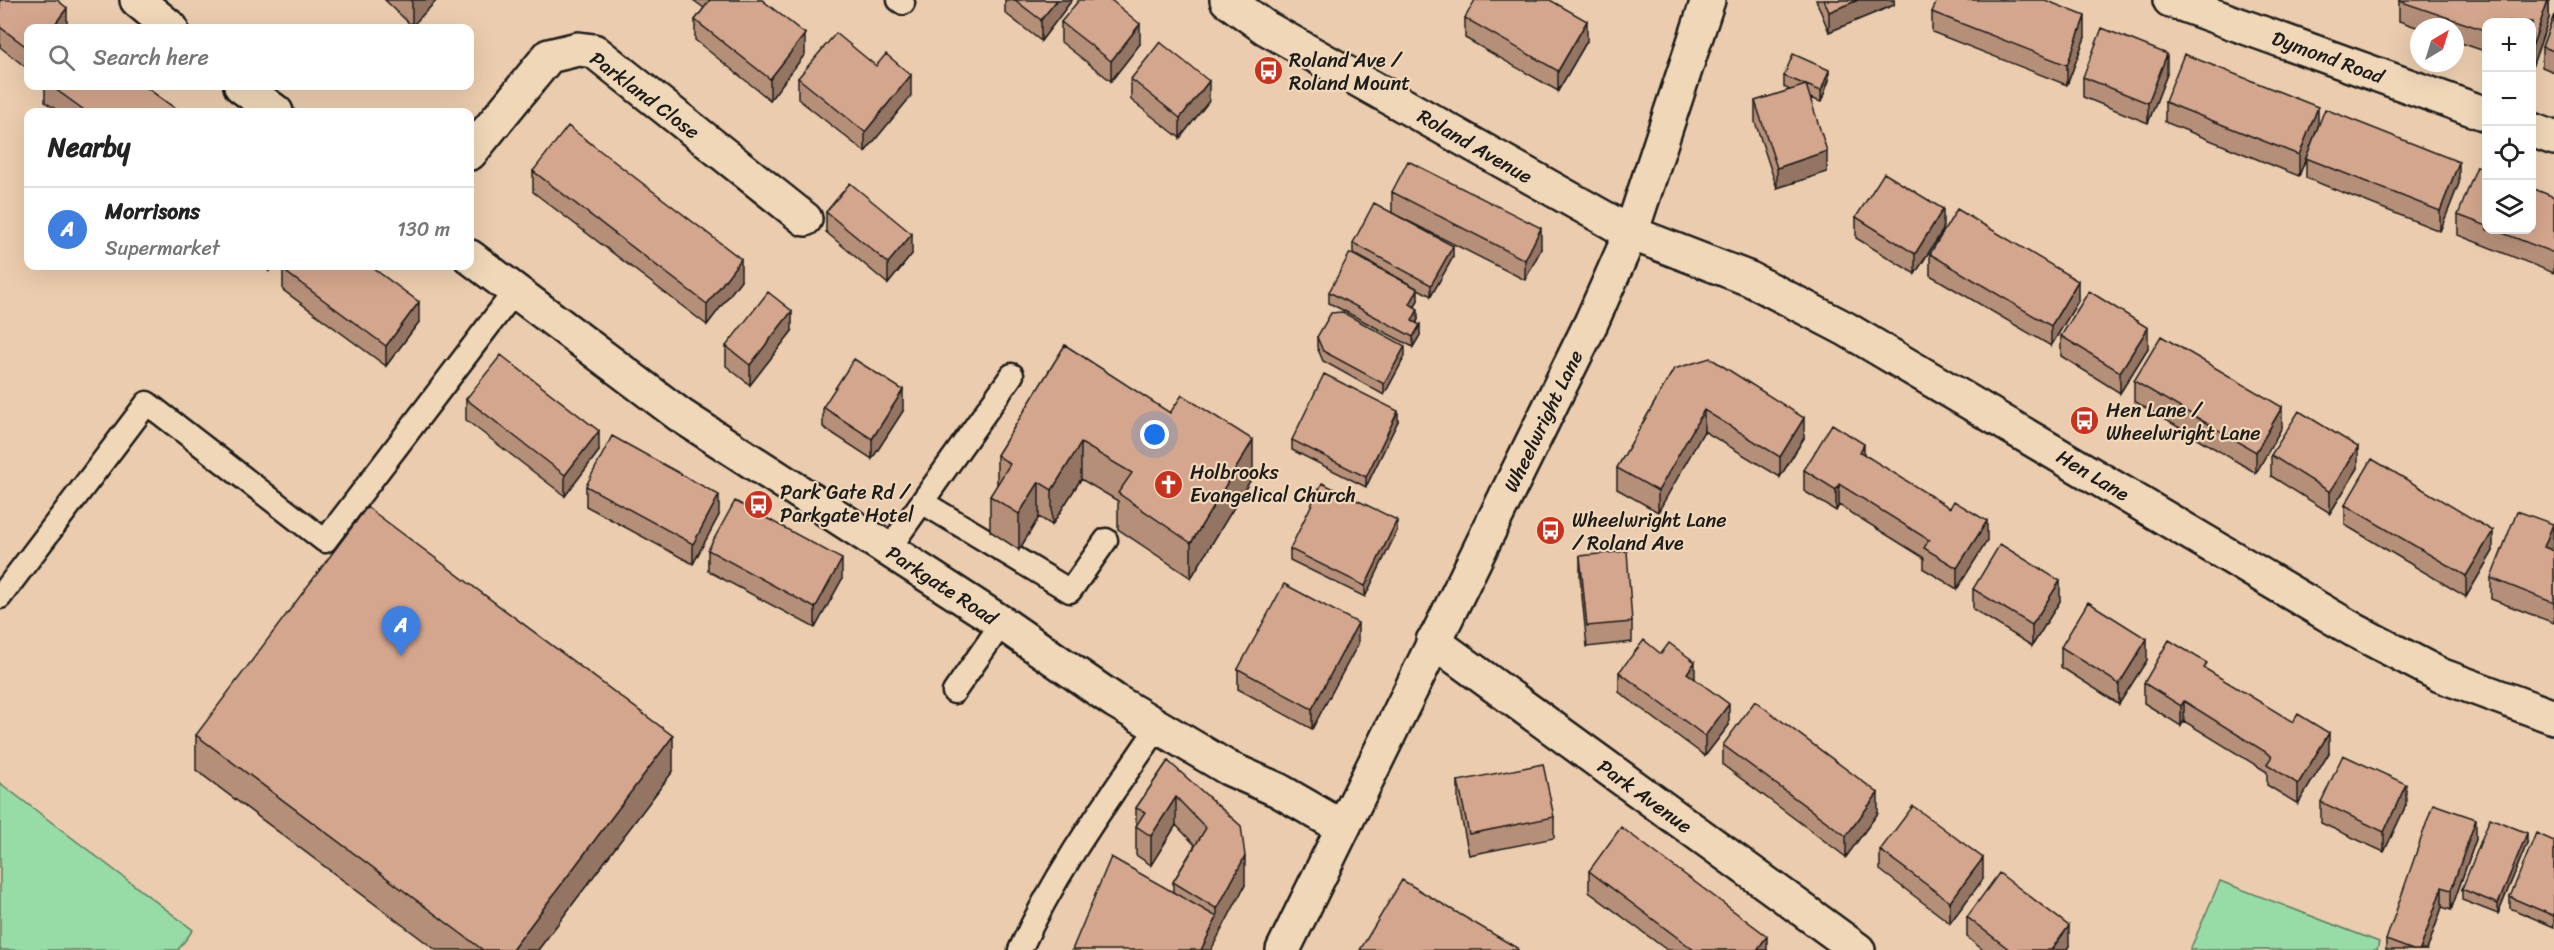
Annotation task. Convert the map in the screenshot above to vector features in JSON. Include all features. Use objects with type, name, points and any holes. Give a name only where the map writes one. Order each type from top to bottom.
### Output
[{"type":"street","points":[[137,0],[166,24]]},
{"type":"street","name":"Roland Avenue","points":[[1227,0],[1266,28],[1631,233]]},
{"type":"street","name":"Wheelwright Lane","points":[[1283,950],[1591,323],[1631,233],[1708,0]]},
{"type":"street","name":"Dymond Road","points":[[2180,2],[2482,112]]},
{"type":"street","name":"Parkland Close","points":[[474,148],[549,56],[578,49],[594,51],[805,219]]},
{"type":"street","points":[[246,90],[271,108]]},
{"type":"street","points":[[2536,131],[2554,138]]},
{"type":"street","name":"Hen Lane","points":[[1631,233],[1750,279],[1846,329],[2354,630],[2440,675],[2554,717]]},
{"type":"street","name":"Parkgate Road","points":[[474,260],[680,415],[1002,623],[1115,701],[1228,768],[1278,790],[1342,827]]},
{"type":"street","name":"Park Avenue","points":[[1433,641],[1858,950]]},
{"type":"lane","points":[[0,597],[147,403],[325,541],[515,291]]},
{"type":"lane","points":[[888,550],[1012,375]]},
{"type":"lane","points":[[922,502],[1070,591],[1106,540]]},
{"type":"lane","points":[[954,692],[1002,623]]},
{"type":"lane","points":[[1020,950],[1039,908],[1072,851],[1158,727]]},
{"type":"green space","points":[[0,783],[193,930],[178,950],[0,950]]},
{"type":"green space","points":[[2220,881],[2379,942],[2377,950],[2190,950]]},
{"type":"building","points":[[0,0],[57,0],[67,8],[55,24],[24,24],[24,45],[0,27]]},
{"type":"building","points":[[710,0],[762,0],[805,34],[770,79],[695,20]]},
{"type":"building","points":[[1015,0],[1057,0],[1041,20]]},
{"type":"building","points":[[1079,0],[1111,0],[1140,24],[1111,61],[1061,22]]},
{"type":"building","points":[[1475,0],[1550,0],[1587,21],[1558,71],[1465,18]]},
{"type":"building","points":[[1824,0],[1858,0],[1829,12]]},
{"type":"building","points":[[1937,0],[2045,0],[2085,16],[2067,65],[1932,12]]},
{"type":"building","points":[[2548,0],[2536,35],[2536,18],[2482,18],[2482,29],[2464,23],[2464,18],[2449,18],[2399,1]]},
{"type":"building","points":[[2554,15],[2554,51],[2542,47]]},
{"type":"building","points":[[2102,28],[2167,54],[2148,103],[2083,77]]},
{"type":"building","points":[[836,33],[876,66],[886,54],[911,75],[865,132],[798,78]]},
{"type":"building","points":[[1160,42],[1209,81],[1180,118],[1131,79]]},
{"type":"building","points":[[1793,54],[1829,70],[1821,91],[1784,76]]},
{"type":"building","points":[[2184,54],[2318,107],[2299,155],[2165,102]]},
{"type":"building","points":[[1806,85],[1827,151],[1777,168],[1755,101]]},
{"type":"building","points":[[57,90],[150,90],[174,108],[81,108]]},
{"type":"building","points":[[2325,109],[2459,162],[2440,211],[2306,158]]},
{"type":"building","points":[[568,126],[741,259],[707,304],[533,171]]},
{"type":"building","points":[[1408,161],[1541,228],[1525,260],[1392,192]]},
{"type":"building","points":[[2477,166],[2482,168],[2482,224],[2458,215]]},
{"type":"building","points":[[1884,173],[1943,209],[1915,254],[1856,217]]},
{"type":"building","points":[[850,183],[912,234],[888,263],[826,212]]},
{"type":"building","points":[[2536,190],[2554,197],[2554,253],[2505,234],[2536,234]]},
{"type":"building","points":[[1374,203],[1453,246],[1431,285],[1353,243]]},
{"type":"building","points":[[1957,209],[2078,281],[2051,326],[1930,254]]},
{"type":"building","points":[[1350,253],[1418,289],[1410,304],[1418,309],[1412,321],[1420,325],[1413,337],[1329,292]]},
{"type":"building","points":[[283,270],[375,270],[419,302],[386,346]]},
{"type":"building","points":[[2089,291],[2148,328],[2120,372],[2061,336]]},
{"type":"building","points":[[768,292],[792,311],[750,365],[726,346]]},
{"type":"building","points":[[1342,312],[1405,346],[1384,384],[1323,351],[1317,337],[1331,313]]},
{"type":"building","points":[[2161,336],[2282,407],[2256,452],[2134,381]]},
{"type":"building","name":"Holbrooks Evangelical Church","points":[[1065,345],[1170,413],[1182,395],[1253,440],[1191,543],[1118,493],[1132,473],[1081,443],[1052,490],[1039,482],[1019,514],[990,496],[1010,464],[997,455]]},
{"type":"building","points":[[501,355],[599,431],[565,475],[466,399]]},
{"type":"building","points":[[1710,358],[1804,418],[1780,457],[1704,410],[1658,491],[1617,468],[1674,369]]},
{"type":"building","points":[[854,359],[903,390],[872,439],[823,407]]},
{"type":"building","points":[[1324,374],[1398,411],[1366,477],[1292,440]]},
{"type":"building","points":[[2299,411],[2358,447],[2330,492],[2271,455]]},
{"type":"building","points":[[1832,424],[1864,444],[1860,452],[1950,508],[1954,501],[1987,521],[1957,568],[1924,548],[1929,540],[1839,484],[1836,490],[1804,470]]},
{"type":"building","points":[[612,436],[719,495],[693,544],[586,486]]},
{"type":"building","points":[[2372,459],[2493,531],[2466,576],[2345,505]]},
{"type":"building","points":[[1322,483],[1397,520],[1365,586],[1290,549]]},
{"type":"building","points":[[735,501],[842,559],[815,608],[708,550]]},
{"type":"building","points":[[367,507],[673,736],[512,950],[483,950],[196,735]]},
{"type":"building","points":[[2517,511],[2553,524],[2544,547],[2554,551],[2554,603],[2491,578]]},
{"type":"building","points":[[2000,544],[2060,581],[2032,625],[1973,589]]},
{"type":"building","points":[[1627,551],[1632,622],[1587,626],[1580,556]]},
{"type":"building","points":[[1284,584],[1358,623],[1312,709],[1238,669]]},
{"type":"building","points":[[2088,602],[2147,639],[2119,684],[2061,647]]},
{"type":"building","points":[[1644,640],[1661,654],[1669,643],[1695,662],[1687,673],[1729,704],[1705,736],[1619,672]]},
{"type":"building","points":[[2169,640],[2207,663],[2204,668],[2293,722],[2298,714],[2329,733],[2298,784],[2267,764],[2272,756],[2184,701],[2181,706],[2144,683]]},
{"type":"building","points":[[1755,701],[1878,793],[1846,836],[1723,745]]},
{"type":"building","points":[[2343,755],[2406,784],[2384,832],[2321,802]]},
{"type":"building","points":[[1168,761],[1241,826],[1245,856],[1217,909],[1173,882],[1206,828],[1176,797],[1151,836],[1136,826],[1145,812],[1136,808]]},
{"type":"building","points":[[1543,764],[1554,817],[1469,834],[1458,781]]},
{"type":"building","points":[[2433,804],[2476,819],[2451,890],[2442,887],[2420,950],[2413,950],[2386,940]]},
{"type":"building","points":[[1913,806],[1983,858],[1950,902],[1880,850]]},
{"type":"building","points":[[2490,818],[2527,833],[2498,904],[2462,889]]},
{"type":"building","points":[[1621,827],[1767,936],[1757,950],[1694,950],[1589,871]]},
{"type":"building","points":[[2536,833],[2554,841],[2554,916],[2510,897]]},
{"type":"building","points":[[1111,857],[1217,917],[1201,950],[1072,950]]},
{"type":"building","points":[[1999,873],[2069,926],[2051,950],[2010,950],[1967,917]]},
{"type":"building","points":[[1402,880],[1517,948],[1518,950],[1360,950]]},
{"type":"place","name":"Roland Ave / Roland Mount","points":[[1268,71]]},
{"type":"place","name":"Hen Lane / Wheelwright Lane","points":[[2085,421]]},
{"type":"place","name":"Holbrooks Evangelical Church","points":[[1169,484]]},
{"type":"place","name":"Park Gate Rd / Parkgate Hotel","points":[[759,504]]},
{"type":"place","name":"Wheelwright Lane / Roland Ave","points":[[1551,531]]},
{"type":"place","name":"Morrisons","points":[[401,656]]}]
